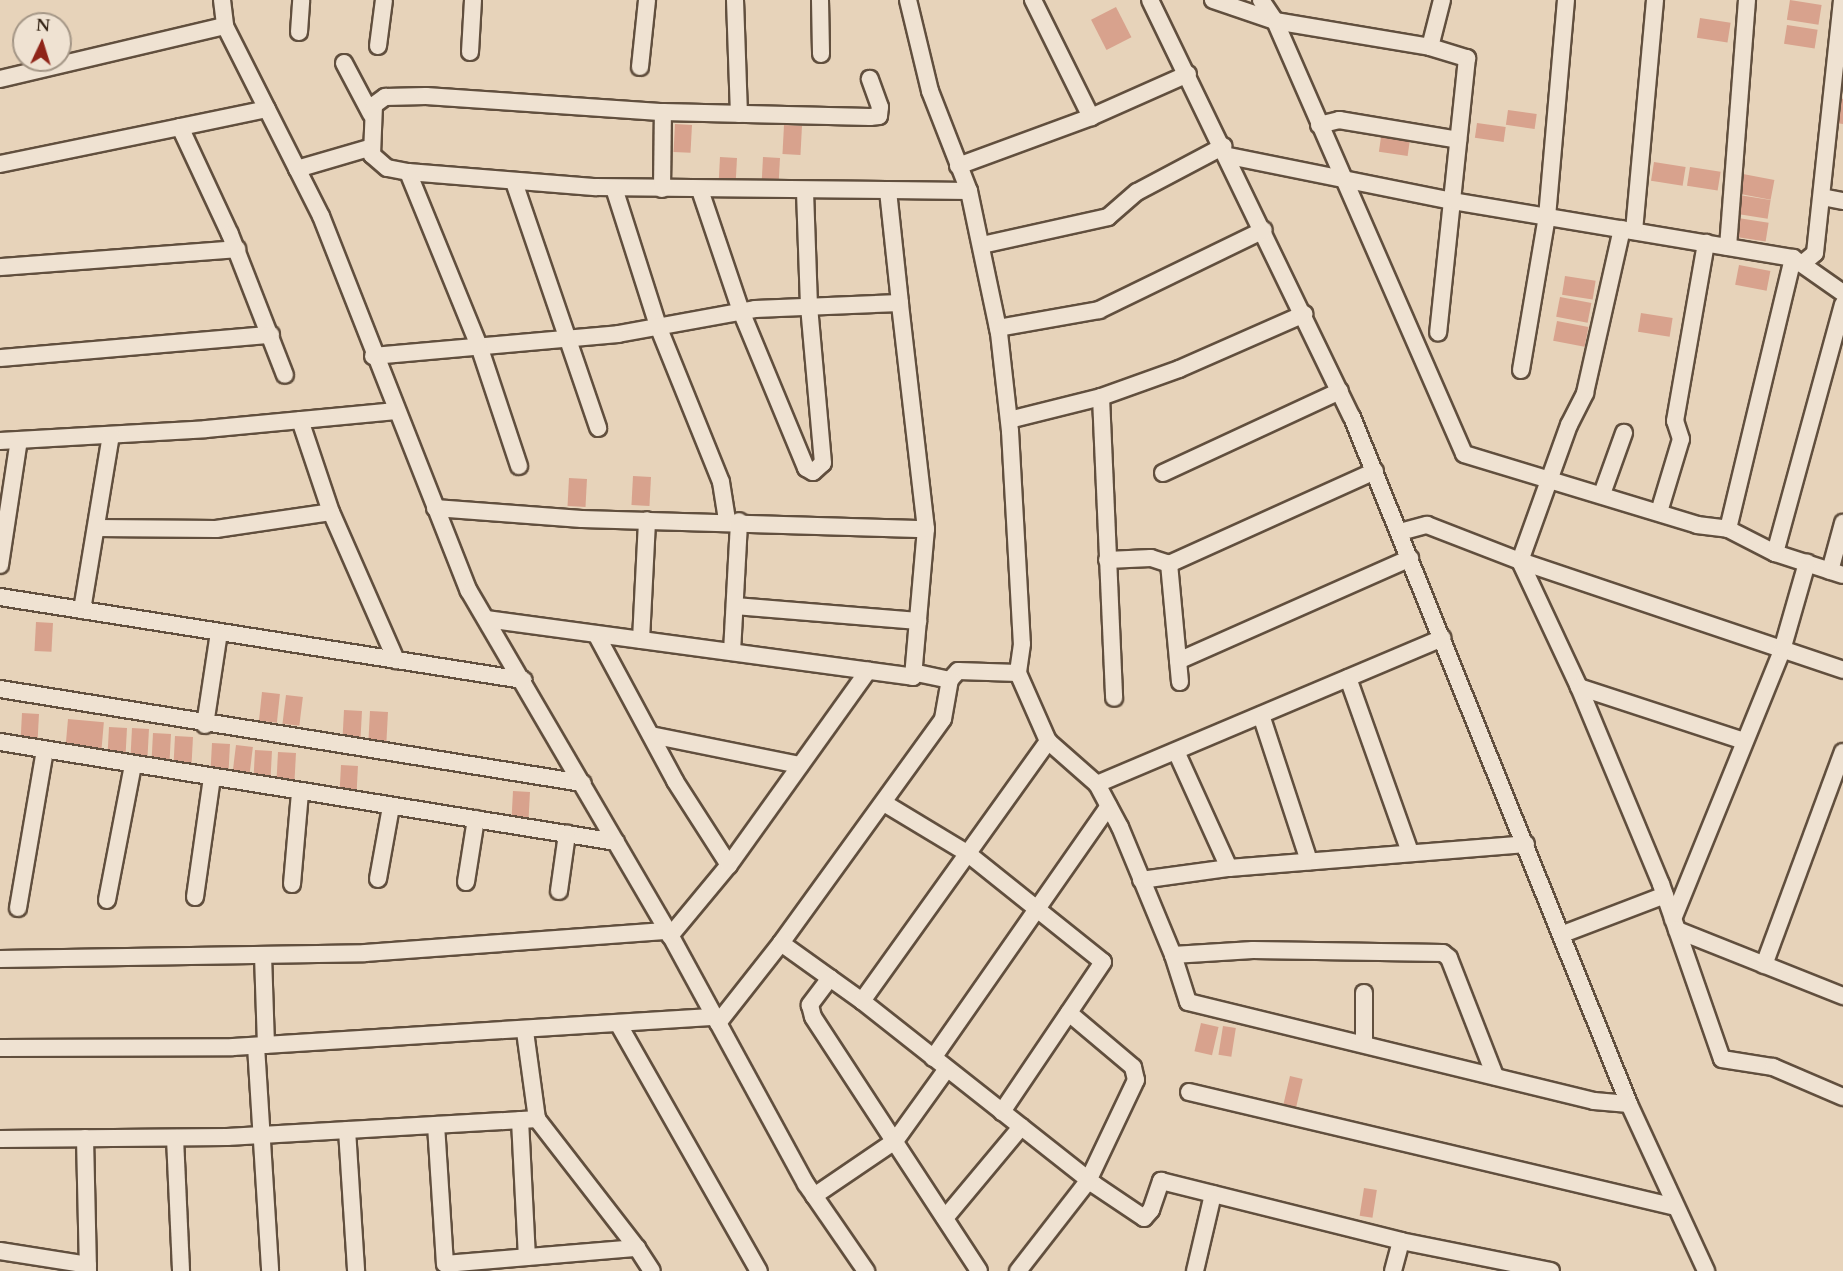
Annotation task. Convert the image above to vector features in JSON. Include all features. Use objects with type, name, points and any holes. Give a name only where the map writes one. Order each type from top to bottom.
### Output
[{"type":"street","points":[[222,0],[225,26],[321,216],[373,356],[469,591],[669,934],[814,1196],[866,1271]]},
{"type":"street","points":[[299,32],[301,0]]},
{"type":"street","points":[[378,46],[384,0]]},
{"type":"street","points":[[470,52],[473,0]]},
{"type":"street","points":[[640,67],[647,0]]},
{"type":"street","points":[[735,0],[739,114]]},
{"type":"street","points":[[820,0],[821,54]]},
{"type":"street","points":[[908,0],[930,91],[969,191],[998,328],[1009,420],[1022,644],[1018,673],[1048,741],[1097,784],[1109,806],[1173,955],[1188,1002],[1364,1043],[1594,1101],[1629,1104]]},
{"type":"street","points":[[1033,0],[1091,117]]},
{"type":"street","points":[[1150,0],[1264,230],[1375,471],[1563,934],[1629,1104],[1706,1271]]},
{"type":"street","points":[[1213,0],[1275,21],[1430,47],[1467,58],[1438,332]]},
{"type":"street","points":[[1261,0],[1275,21],[1464,453],[1659,512],[1728,529],[1775,553],[1837,573],[1843,523]]},
{"type":"street","points":[[1430,47],[1442,0]]},
{"type":"street","points":[[1521,370],[1547,217],[1566,0]]},
{"type":"street","points":[[1655,0],[1628,230],[1585,393],[1550,478],[1520,561],[1579,687],[1665,895],[1722,1059],[1773,1067],[1843,1097]]},
{"type":"street","points":[[1728,247],[1747,0]]},
{"type":"street","points":[[1797,261],[1815,253],[1842,0]]},
{"type":"street","points":[[0,79],[225,26]]},
{"type":"street","points":[[344,63],[372,114]]},
{"type":"street","points":[[958,166],[1091,117],[1188,74]]},
{"type":"street","points":[[870,79],[880,106],[879,116],[663,112],[426,96],[385,97],[374,105],[372,147],[378,164],[408,172],[514,182],[699,190],[969,191]]},
{"type":"street","points":[[0,164],[267,109]]},
{"type":"street","points":[[662,189],[663,112]]},
{"type":"street","points":[[1319,125],[1339,120],[1458,140]]},
{"type":"street","points":[[180,127],[237,249],[285,375]]},
{"type":"street","points":[[297,168],[372,147]]},
{"type":"street","points":[[982,245],[1108,217],[1137,192],[1226,151],[1343,179],[1452,201],[1706,243],[1797,261],[1843,293]]},
{"type":"street","points":[[408,172],[479,346],[519,466]]},
{"type":"street","points":[[514,182],[598,428]]},
{"type":"street","points":[[614,188],[658,326],[721,482],[733,521],[735,606],[732,652]]},
{"type":"street","points":[[699,190],[741,311],[806,468],[813,472],[821,469],[823,463],[809,306],[805,191]]},
{"type":"street","points":[[486,619],[913,677],[926,529],[888,191]]},
{"type":"street","points":[[1822,197],[1843,201]]},
{"type":"street","points":[[998,328],[1099,310],[1264,230]]},
{"type":"street","points":[[1659,512],[1681,439],[1675,421],[1706,243]]},
{"type":"street","points":[[0,267],[237,249]]},
{"type":"street","points":[[1728,529],[1797,261]]},
{"type":"street","points":[[373,356],[566,338],[658,326],[741,311],[900,303]]},
{"type":"street","points":[[1775,553],[1843,304]]},
{"type":"street","points":[[1009,420],[1101,397],[1179,369],[1304,314]]},
{"type":"street","points":[[0,358],[271,335]]},
{"type":"street","points":[[1163,473],[1340,391]]},
{"type":"street","points":[[1101,397],[1114,698]]},
{"type":"street","points":[[0,441],[111,435],[396,411]]},
{"type":"street","points":[[300,420],[331,512],[396,660]]},
{"type":"street","points":[[1602,494],[1624,433]]},
{"type":"street","points":[[82,610],[111,435]]},
{"type":"street","points":[[0,565],[19,440]]},
{"type":"street","points":[[1107,560],[1151,558],[1169,564],[1375,471]]},
{"type":"street","points":[[435,508],[647,520],[926,529]]},
{"type":"street","points":[[97,528],[216,529],[331,512]]},
{"type":"street","points":[[641,640],[647,520]]},
{"type":"street","points":[[1400,532],[1426,525],[1520,561],[1843,670]]},
{"type":"street","points":[[1178,661],[1410,558]]},
{"type":"street","points":[[1169,564],[1180,682]]},
{"type":"street","points":[[1675,924],[1744,741],[1782,650],[1807,564]]},
{"type":"street","points":[[0,597],[522,681]]},
{"type":"street","points":[[735,606],[918,621]]},
{"type":"street","points":[[205,725],[219,632]]},
{"type":"street","points":[[596,634],[651,735],[729,865]]},
{"type":"street","points":[[1097,784],[1442,638]]},
{"type":"street","points":[[0,959],[365,953],[669,934],[729,865],[868,671]]},
{"type":"street","points":[[0,1048],[261,1045],[716,1020],[781,943],[943,718],[950,680],[958,671],[1018,673]]},
{"type":"street","points":[[913,672],[950,680]]},
{"type":"street","points":[[1348,678],[1410,852]]},
{"type":"street","points":[[1579,687],[1744,741]]},
{"type":"street","points":[[0,689],[205,725],[582,783]]},
{"type":"street","points":[[1261,715],[1309,861]]},
{"type":"street","points":[[651,735],[800,765]]},
{"type":"street","points":[[862,1001],[1048,741]]},
{"type":"street","points":[[0,742],[616,842]]},
{"type":"street","points":[[18,908],[45,750]]},
{"type":"street","points":[[1176,751],[1229,868]]},
{"type":"street","points":[[1764,965],[1843,752]]},
{"type":"street","points":[[107,900],[133,765]]},
{"type":"street","points":[[195,897],[212,778]]},
{"type":"street","points":[[292,884],[300,792]]},
{"type":"street","points":[[884,803],[967,853],[1039,907],[1104,962],[1002,1112]]},
{"type":"street","points":[[933,1058],[1109,806]]},
{"type":"street","points":[[378,879],[391,807]]},
{"type":"street","points":[[466,882],[476,819]]},
{"type":"street","points":[[559,891],[567,834]]},
{"type":"street","points":[[1141,880],[1229,868],[1526,844]]},
{"type":"street","points":[[1563,934],[1665,895]]},
{"type":"street","points":[[1675,924],[1764,965],[1843,996]]},
{"type":"street","points":[[781,943],[862,1001],[1088,1181],[1144,1218],[1151,1210],[1161,1181],[1401,1242],[1551,1271]]},
{"type":"street","points":[[1173,955],[1253,950],[1443,953],[1449,958],[1495,1076]]},
{"type":"street","points":[[263,955],[262,1135],[270,1271]]},
{"type":"street","points":[[830,978],[810,1005],[813,1017],[979,1271]]},
{"type":"street","points":[[1364,993],[1364,1043]]},
{"type":"street","points":[[1018,1271],[1088,1181],[1133,1088],[1136,1073],[1128,1062],[1070,1013]]},
{"type":"street","points":[[619,1025],[759,1271]]},
{"type":"street","points":[[525,1031],[528,1119],[527,1257]]},
{"type":"street","points":[[814,1196],[895,1141],[946,1070]]},
{"type":"street","points":[[1189,1092],[1675,1208]]},
{"type":"street","points":[[0,1139],[262,1135],[528,1119]]},
{"type":"street","points":[[528,1119],[637,1248],[652,1271]]},
{"type":"street","points":[[436,1125],[445,1268],[527,1257],[637,1248]]},
{"type":"street","points":[[945,1218],[1021,1127]]},
{"type":"street","points":[[347,1130],[356,1271]]},
{"type":"street","points":[[0,1251],[88,1268],[85,1138]]},
{"type":"street","points":[[175,1138],[181,1271]]},
{"type":"street","points":[[1195,1271],[1213,1194]]},
{"type":"street","points":[[1393,1271],[1401,1242]]},
{"type":"building","points":[[1790,0],[1822,5],[1818,25],[1787,20]]},
{"type":"building","points":[[1116,7],[1131,37],[1106,50],[1091,20]]},
{"type":"building","points":[[1700,18],[1731,23],[1727,43],[1697,38]]},
{"type":"building","points":[[1787,25],[1818,30],[1815,49],[1784,44]]},
{"type":"building","points":[[1840,98],[1843,99],[1843,124],[1836,123]]},
{"type":"building","points":[[1508,110],[1537,114],[1535,129],[1506,125]]},
{"type":"building","points":[[1477,123],[1506,127],[1504,142],[1475,138]]},
{"type":"building","points":[[675,124],[692,125],[691,153],[674,152]]},
{"type":"building","points":[[784,125],[802,126],[800,155],[782,154]]},
{"type":"building","points":[[1381,137],[1410,141],[1408,156],[1379,152]]},
{"type":"building","points":[[720,157],[737,158],[735,187],[718,186]]},
{"type":"building","points":[[763,157],[780,158],[778,187],[761,186]]},
{"type":"building","points":[[1654,162],[1686,167],[1683,186],[1651,181]]},
{"type":"building","points":[[1690,167],[1721,172],[1718,191],[1687,186]]},
{"type":"building","points":[[1743,174],[1774,180],[1771,200],[1739,194]]},
{"type":"building","points":[[1739,195],[1771,200],[1768,219],[1736,214]]},
{"type":"building","points":[[1738,218],[1769,223],[1766,242],[1735,237]]},
{"type":"building","points":[[1739,265],[1770,271],[1767,291],[1735,285]]},
{"type":"building","points":[[1565,276],[1596,281],[1593,300],[1562,295]]},
{"type":"building","points":[[1560,297],[1591,303],[1588,323],[1556,317]]},
{"type":"building","points":[[1641,313],[1673,318],[1670,337],[1638,332]]},
{"type":"building","points":[[1557,321],[1588,327],[1585,347],[1553,341]]},
{"type":"building","points":[[633,476],[651,477],[649,506],[631,505]]},
{"type":"building","points":[[569,478],[587,479],[586,507],[568,506]]},
{"type":"building","points":[[36,622],[53,623],[51,652],[34,651]]},
{"type":"building","points":[[262,692],[280,694],[277,723],[259,721]]},
{"type":"building","points":[[286,695],[303,697],[299,726],[282,724]]},
{"type":"building","points":[[344,710],[362,711],[361,739],[343,738]]},
{"type":"building","points":[[370,711],[388,712],[386,741],[368,740]]},
{"type":"building","points":[[22,713],[39,714],[38,742],[21,741]]},
{"type":"building","points":[[68,719],[104,722],[101,751],[65,748]]},
{"type":"building","points":[[109,727],[127,728],[126,756],[108,755]]},
{"type":"building","points":[[132,728],[149,729],[148,757],[131,756]]},
{"type":"building","points":[[153,733],[171,734],[170,762],[152,761]]},
{"type":"building","points":[[175,736],[193,737],[191,766],[173,765]]},
{"type":"building","points":[[212,743],[230,744],[228,773],[210,772]]},
{"type":"building","points":[[236,745],[253,747],[249,776],[232,774]]},
{"type":"building","points":[[255,750],[272,751],[270,780],[253,779]]},
{"type":"building","points":[[278,752],[296,753],[294,782],[276,781]]},
{"type":"building","points":[[341,765],[358,766],[357,794],[340,793]]},
{"type":"building","points":[[513,791],[530,792],[528,821],[511,820]]},
{"type":"building","points":[[1201,1023],[1219,1027],[1212,1055],[1194,1051]]},
{"type":"building","points":[[1223,1026],[1236,1028],[1231,1057],[1218,1055]]},
{"type":"building","points":[[1290,1076],[1303,1079],[1296,1108],[1283,1105]]},
{"type":"building","points":[[1364,1188],[1377,1190],[1372,1218],[1360,1216]]}]
